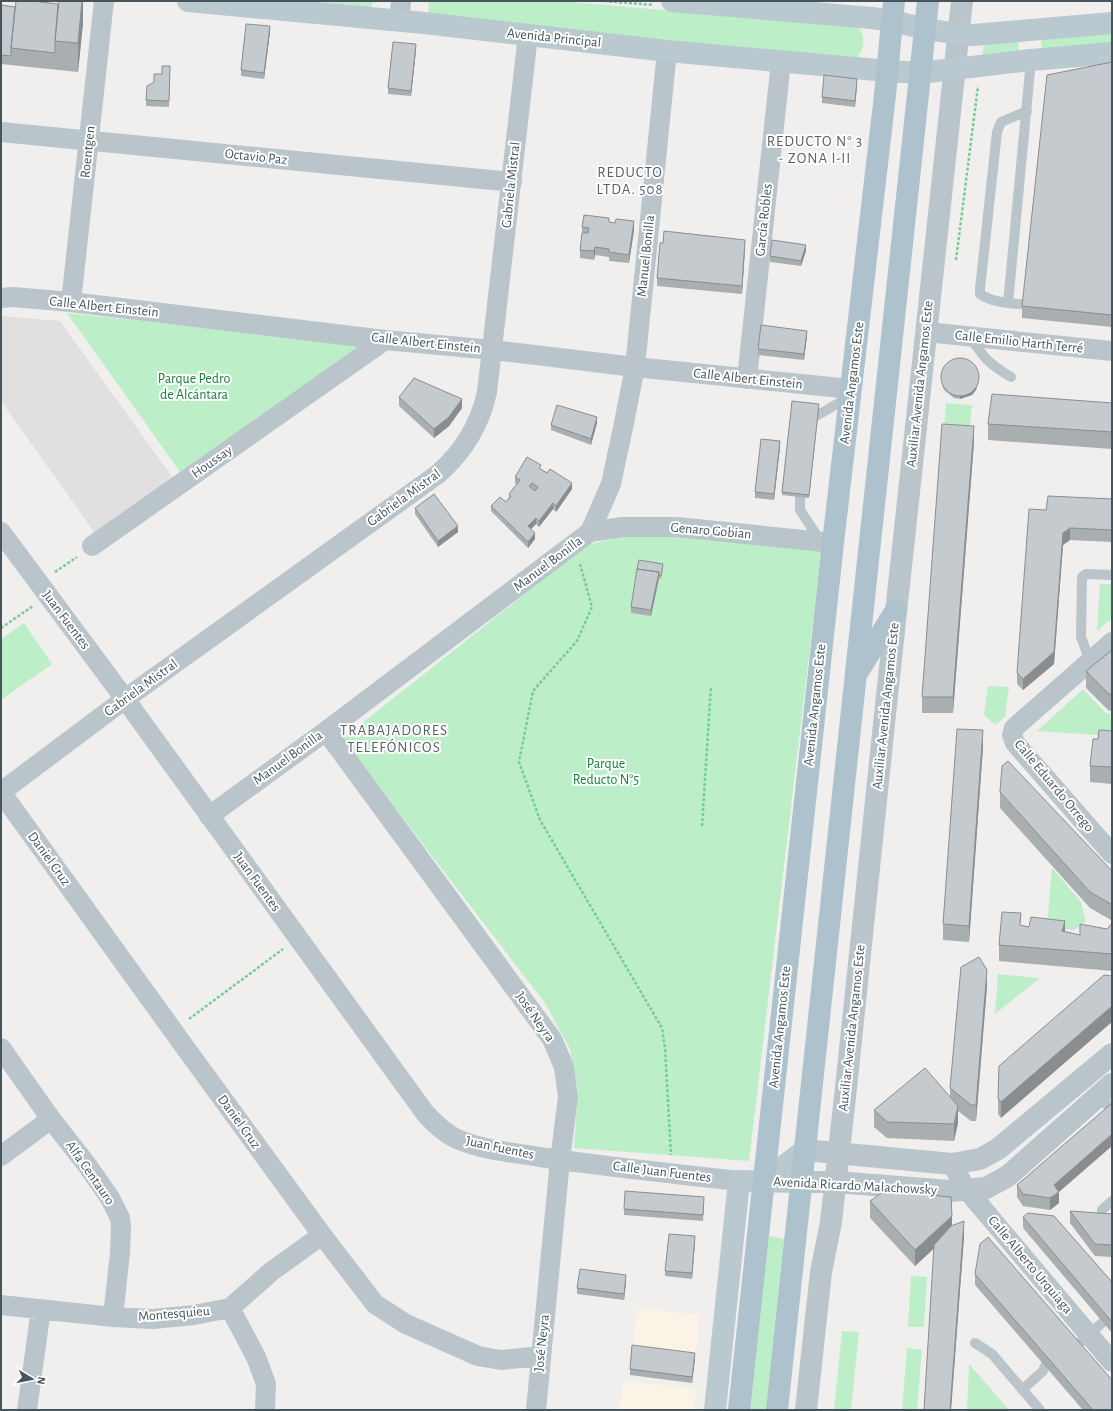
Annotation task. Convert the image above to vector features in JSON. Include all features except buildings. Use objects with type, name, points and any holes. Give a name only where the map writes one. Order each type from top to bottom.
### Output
[{"type":"main road","name":"Avenida Principal","points":[[188,1],[400,11],[528,35],[667,51],[920,73],[1031,60],[1112,53]]},
{"type":"main road","points":[[672,1],[893,11],[926,29],[973,35],[1112,23]]},
{"type":"main road","points":[[777,1410],[928,1]]},
{"type":"main road","name":"Avenida Angamos Este","points":[[739,1410],[764,1181],[827,542],[851,392],[888,71],[893,11]]},
{"type":"main road","points":[[1031,30],[1031,60]]},
{"type":"main road","points":[[856,674],[896,610]]},
{"type":"main road","name":"Avenida Ricardo Malachowsky","points":[[764,1181],[805,1150]]},
{"type":"main road","points":[[715,1410],[739,1181]]},
{"type":"main road","name":"Calle Juan Fuentes","points":[[739,1181],[764,1181]]},
{"type":"main road","name":"Avenida Ricardo Malachowsky","points":[[764,1181],[801,1182]]},
{"type":"street","name":"Roentgen","points":[[71,302],[104,1]]},
{"type":"street","name":"Auxiliar Avenida Angamos Este","points":[[806,1410],[821,1272],[831,1222],[846,1088],[962,1]]},
{"type":"street","name":"Gabriela Mistral","points":[[1,792],[125,699],[438,474],[451,462],[464,446],[483,409],[487,392],[528,35]]},
{"type":"street","name":"Manuel Bonilla","points":[[209,816],[326,731],[582,538],[611,484],[634,367],[667,51]]},
{"type":"street","name":"García Robles","points":[[747,379],[781,61]]},
{"type":"street","name":"Octavio Paz","points":[[1,132],[512,182]]},
{"type":"street","name":"Calle Albert Einstein","points":[[1,298],[13,297],[71,302],[385,340],[493,350],[851,392]]},
{"type":"street","name":"Calle Emilio Harth Terré","points":[[926,332],[1112,351]]},
{"type":"street","name":"Houssay","points":[[92,546],[385,340]]},
{"type":"street","name":"Genaro Gobian","points":[[582,538],[622,527],[676,527],[827,542]]},
{"type":"street","name":"Juan Fuentes","points":[[1,532],[125,699],[425,1112],[436,1125],[446,1133],[473,1144],[506,1152],[560,1160]]},
{"type":"street","points":[[1090,661],[1112,642]]},
{"type":"street","name":"Calle Eduardo Orrego","points":[[1090,661],[1014,728],[1012,735],[1015,743],[1112,854]]},
{"type":"street","name":"José Neyra","points":[[326,731],[552,1039],[564,1067],[568,1097],[560,1160],[536,1410]]},
{"type":"street","name":"Daniel Cruz","points":[[1,792],[172,1031],[322,1235],[376,1304],[406,1324],[478,1356],[501,1360],[541,1356]]},
{"type":"street","name":"Alfa Centauro","points":[[1,1048],[51,1119],[110,1198],[120,1218],[120,1253],[113,1317]]},
{"type":"street","name":"Avenida Ricardo Malachowsky","points":[[805,1150],[952,1164],[980,1159],[998,1149],[1112,1054]]},
{"type":"street","name":"Avenida Ricardo Malachowsky","points":[[801,1182],[835,1182],[950,1191],[986,1188],[1008,1176],[1108,1097]]},
{"type":"street","points":[[1,1156],[51,1119]]},
{"type":"street","name":"Calle Juan Fuentes","points":[[560,1160],[739,1181]]},
{"type":"street","name":"Calle Alberto Urquiaga","points":[[952,1164],[966,1189],[1094,1326],[1112,1362]]},
{"type":"street","name":"Montesquieu","points":[[1,1306],[113,1317],[153,1319],[194,1315],[230,1308],[272,1271],[322,1235]]},
{"type":"street","points":[[230,1308],[256,1357],[266,1384],[265,1410]]},
{"type":"street","points":[[27,1410],[41,1309]]},
{"type":"lane","points":[[1008,302],[1031,60]]},
{"type":"lane","points":[[1027,111],[1002,122],[997,132],[980,294],[985,297],[1008,302],[1043,306]]},
{"type":"lane","points":[[970,336],[992,366],[1010,376]]},
{"type":"lane","points":[[818,416],[851,392]]},
{"type":"lane","points":[[800,497],[800,510],[827,542]]},
{"type":"lane","points":[[1090,661],[1080,637],[1082,577],[1086,574],[1112,576]]},
{"type":"lane","points":[[1102,1210],[1112,1201]]},
{"type":"lane","points":[[1072,1345],[1094,1326]]},
{"type":"lane","points":[[975,1343],[992,1354],[1040,1410]]},
{"type":"lane","points":[[1022,1390],[1046,1369]]},
{"type":"path","points":[[582,538],[592,608],[577,641],[533,691],[519,762],[540,820],[662,1028],[665,1048],[672,1173]]},
{"type":"path","points":[[1,628],[92,546]]},
{"type":"path","points":[[702,826],[711,686]]},
{"type":"path","points":[[172,1031],[298,938]]},
{"type":"shaded area","points":[[1,316],[60,321],[175,481],[97,536],[1,401]]},
{"type":"shaded area","points":[[638,1308],[700,1315],[695,1359],[632,1351]]},
{"type":"shaded area","points":[[624,1381],[696,1389],[693,1410],[619,1410]]},
{"type":"green space","points":[[311,1],[373,1],[371,8]]},
{"type":"green space","points":[[429,1],[560,1],[859,27],[863,37],[863,48],[855,60],[428,15]]},
{"type":"green space","points":[[1112,32],[1112,44],[1042,51],[1041,40]]},
{"type":"green space","points":[[984,42],[1018,42],[1020,54],[982,57]]},
{"type":"green space","name":"Parque Pedro de Alcántara","points":[[67,313],[363,344],[180,472]]},
{"type":"green space","points":[[946,403],[972,405],[969,431],[944,430]]},
{"type":"green space","name":"Parque Reducto N°5","points":[[678,532],[822,546],[749,1161],[574,1148],[578,1091],[570,1049],[545,1003],[342,739],[583,546],[624,536]]},
{"type":"green space","points":[[1100,584],[1112,584],[1112,618],[1097,631]]},
{"type":"green space","points":[[24,623],[52,664],[1,700],[1,639]]},
{"type":"green space","points":[[988,686],[1009,687],[1005,717],[995,725],[984,715]]},
{"type":"green space","points":[[1083,689],[1106,713],[1112,714],[1112,736],[1037,731]]},
{"type":"green space","points":[[1052,868],[1081,902],[1086,921],[1074,930],[1047,927]]},
{"type":"green space","points":[[998,974],[1040,978],[995,1014]]},
{"type":"green space","points":[[768,1236],[786,1239],[766,1410],[749,1410]]},
{"type":"green space","points":[[911,1276],[927,1277],[924,1327],[908,1327]]},
{"type":"green space","points":[[842,1331],[859,1332],[851,1410],[834,1410]]},
{"type":"green space","points":[[907,1348],[922,1350],[917,1410],[902,1410]]},
{"type":"green space","points":[[969,1364],[1009,1410],[967,1410]]},
{"type":"district","name":"REDUCTO N° 3 - ZONA I-II","points":[[815,150]]},
{"type":"district","name":"REDUCTO LTDA. 508","points":[[630,180]]},
{"type":"district","name":"TRABAJADORES TELEFÓNICOS","points":[[394,738]]}]
